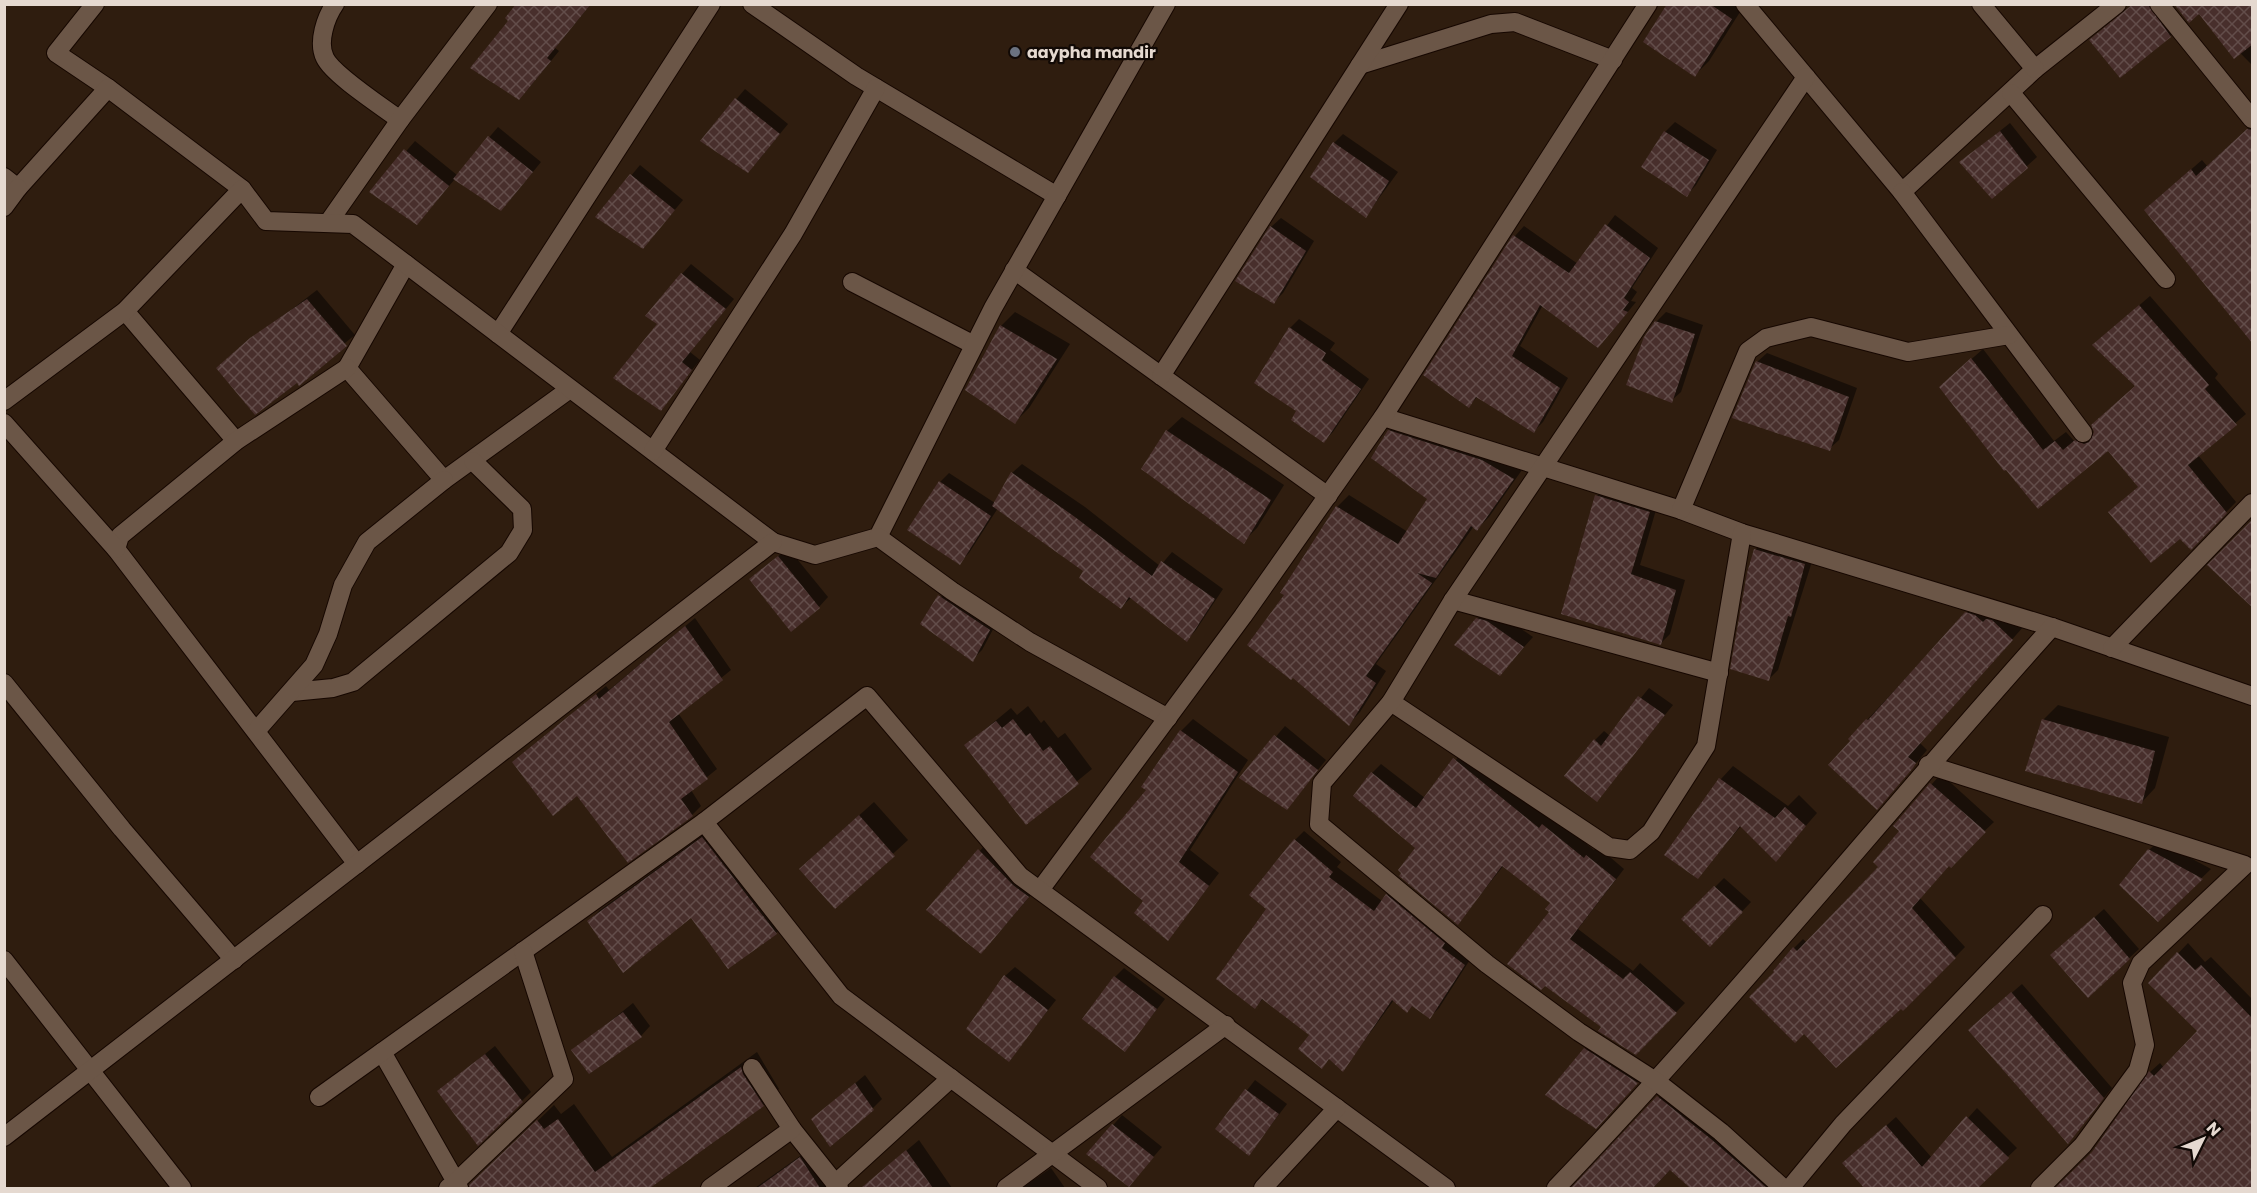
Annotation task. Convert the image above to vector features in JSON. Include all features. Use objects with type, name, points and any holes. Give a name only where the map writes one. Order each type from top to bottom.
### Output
[{"type":"street","points":[[95,4],[56,53],[108,88],[242,189],[266,221],[353,224],[773,542],[815,555],[878,537],[1014,270],[1166,4]]},
{"type":"street","points":[[335,4],[321,37],[325,58],[348,81],[400,120]]},
{"type":"street","points":[[328,223],[400,120],[488,4]]},
{"type":"street","points":[[498,334],[711,4]]},
{"type":"street","points":[[752,4],[876,88],[1057,196]]},
{"type":"street","points":[[1161,376],[1399,4]]},
{"type":"street","points":[[1040,890],[1168,718],[1383,417],[1648,4]]},
{"type":"street","points":[[1745,4],[1902,192],[2083,433]]},
{"type":"street","points":[[1981,4],[2035,69]]},
{"type":"street","points":[[1902,192],[2012,93],[2035,69],[2117,4]]},
{"type":"street","points":[[2159,4],[2253,119]]},
{"type":"street","points":[[1360,65],[1491,24],[1515,22],[1613,60]]},
{"type":"street","points":[[1783,1188],[1721,1132],[1657,1082],[1579,1032],[1487,964],[1319,824],[1322,783],[1391,702],[1453,600],[1806,77]]},
{"type":"street","points":[[4,207],[11,183],[108,88]]},
{"type":"street","points":[[653,451],[793,234],[876,88]]},
{"type":"street","points":[[2012,93],[2166,279]]},
{"type":"street","points":[[4,401],[125,311],[242,189]]},
{"type":"street","points":[[116,549],[120,536],[236,441],[347,368],[406,264]]},
{"type":"street","points":[[1014,270],[1328,496]]},
{"type":"street","points":[[852,282],[974,345]]},
{"type":"street","points":[[125,311],[236,441]]},
{"type":"street","points":[[1681,510],[1748,351],[1766,338],[1811,327],[1908,352],[2009,335]]},
{"type":"street","points":[[347,368],[444,480]]},
{"type":"street","points":[[256,731],[314,665],[328,634],[343,585],[367,542],[444,480],[570,389]]},
{"type":"street","points":[[1383,417],[1681,510],[1742,533],[2052,627],[2253,696]]},
{"type":"street","points":[[4,423],[116,549],[357,864]]},
{"type":"street","points":[[292,692],[333,688],[353,682],[509,553],[523,530],[522,509],[473,461]]},
{"type":"street","points":[[2112,648],[2253,503]]},
{"type":"street","points":[[1391,702],[1609,847],[1630,850],[1651,832],[1706,746],[1742,533]]},
{"type":"street","points":[[878,537],[952,591],[1030,642],[1168,718]]},
{"type":"street","points":[[4,1137],[773,542]]},
{"type":"street","points":[[1453,600],[1719,673]]},
{"type":"street","points":[[1556,1188],[1657,1082],[1928,765],[2052,627]]},
{"type":"street","points":[[4,684],[122,829],[234,960]]},
{"type":"street","points":[[320,1097],[704,822],[867,696],[1020,876],[1446,1188]]},
{"type":"street","points":[[1928,765],[2245,865],[2141,963],[2132,983],[2145,1045],[2138,1070],[2083,1145],[2040,1188]]},
{"type":"street","points":[[704,822],[841,996],[1098,1188]]},
{"type":"street","points":[[1790,1188],[1843,1124],[2043,915]]},
{"type":"street","points":[[382,1052],[454,1186],[564,1079],[523,951]]},
{"type":"street","points":[[4,960],[173,1185]]},
{"type":"street","points":[[1006,1188],[1226,1025]]},
{"type":"street","points":[[752,1068],[792,1129],[837,1186],[951,1078]]},
{"type":"street","points":[[1263,1188],[1337,1108]]},
{"type":"street","points":[[710,1188],[792,1129]]},
{"type":"building","points":[[516,4],[591,4],[547,58],[551,61],[519,100],[470,68],[508,21],[505,18]]},
{"type":"building","points":[[1667,4],[1710,4],[1732,19],[1695,77],[1643,42]]},
{"type":"building","points":[[2133,4],[2148,4],[2171,37],[2120,78],[2089,40]]},
{"type":"building","points":[[2174,4],[2253,4],[2253,44],[2234,59],[2199,14],[2189,23]]},
{"type":"building","points":[[735,98],[780,134],[748,173],[700,141]]},
{"type":"building","points":[[2247,129],[2253,130],[2253,344],[2144,210],[2191,169],[2196,176]]},
{"type":"building","points":[[1664,131],[1709,160],[1687,197],[1641,167]]},
{"type":"building","points":[[2000,131],[2028,168],[1992,199],[1959,162]]},
{"type":"building","points":[[488,136],[533,172],[501,211],[453,179]]},
{"type":"building","points":[[1333,142],[1389,181],[1366,218],[1310,177]]},
{"type":"building","points":[[404,149],[449,186],[417,225],[369,192]]},
{"type":"building","points":[[630,174],[675,210],[643,249],[595,217]]},
{"type":"building","points":[[1605,224],[1650,258],[1624,298],[1629,302],[1623,310],[1628,312],[1598,348],[1540,305],[1512,356],[1560,388],[1534,433],[1476,397],[1469,408],[1423,375],[1513,235],[1569,273]]},
{"type":"building","points":[[1270,226],[1306,251],[1274,304],[1235,281]]},
{"type":"building","points":[[681,273],[726,309],[682,362],[692,370],[661,411],[613,378],[657,324],[645,316]]},
{"type":"building","points":[[307,299],[347,346],[299,386],[297,383],[255,415],[216,368],[250,338]]},
{"type":"building","points":[[2139,305],[2209,385],[2205,389],[2237,425],[2188,465],[2227,513],[2191,550],[2180,539],[2151,563],[2108,512],[2138,487],[2108,451],[2038,509],[2006,470],[2004,471],[1939,387],[1971,358],[2043,450],[2055,441],[2063,450],[2075,440],[2084,444],[2089,442],[2094,432],[2091,425],[2135,386],[2092,345]]},
{"type":"building","points":[[1655,321],[1695,334],[1672,403],[1626,385],[1644,337]]},
{"type":"building","points":[[1000,325],[1057,359],[1015,424],[965,390]]},
{"type":"building","points":[[1289,327],[1326,353],[1322,360],[1361,389],[1324,443],[1291,420],[1296,411],[1254,383]]},
{"type":"building","points":[[1756,361],[1849,397],[1830,451],[1732,418]]},
{"type":"building","points":[[1166,430],[1271,500],[1244,544],[1141,469]]},
{"type":"building","points":[[1388,430],[1482,460],[1514,479],[1477,531],[1471,526],[1436,578],[1417,573],[1432,583],[1366,676],[1376,683],[1349,726],[1293,678],[1291,680],[1247,645],[1284,595],[1280,593],[1336,506],[1398,544],[1427,499],[1371,458]]},
{"type":"building","points":[[1011,472],[1152,576],[1161,561],[1215,599],[1187,642],[1129,597],[1121,609],[1079,578],[1083,571],[992,506]]},
{"type":"building","points":[[939,481],[991,516],[960,565],[907,530]]},
{"type":"building","points":[[1595,495],[1650,512],[1631,574],[1676,590],[1661,645],[1561,614]]},
{"type":"building","points":[[2253,519],[2253,608],[2207,565]]},
{"type":"building","points":[[1754,549],[1805,564],[1791,617],[1788,616],[1769,681],[1730,669],[1747,573]]},
{"type":"building","points":[[778,556],[820,608],[791,632],[749,579]]},
{"type":"building","points":[[938,595],[990,630],[973,662],[920,624]]},
{"type":"building","points":[[1965,612],[1975,615],[1983,622],[1986,619],[1992,620],[2013,640],[1908,757],[1916,763],[1877,810],[1828,765],[1850,741],[1848,739],[1866,719],[1868,720]]},
{"type":"building","points":[[1476,618],[1487,621],[1524,647],[1500,676],[1454,645]]},
{"type":"building","points":[[685,626],[723,680],[669,722],[708,779],[681,799],[693,816],[628,863],[577,796],[553,816],[512,762],[596,694],[599,699]]},
{"type":"building","points":[[1638,696],[1665,715],[1597,802],[1564,776],[1594,739],[1601,746]]},
{"type":"building","points":[[1013,719],[1026,736],[1030,733],[1043,751],[1050,746],[1079,784],[1026,825],[964,745],[996,721],[1002,728]]},
{"type":"building","points":[[2042,719],[2155,751],[2142,804],[2025,771]]},
{"type":"building","points":[[1180,730],[1238,772],[1179,862],[1209,886],[1168,941],[1134,913],[1143,901],[1090,857],[1146,790],[1141,787]]},
{"type":"building","points":[[1274,735],[1318,770],[1287,810],[1239,778]]},
{"type":"building","points":[[1453,758],[1539,828],[1542,824],[1584,858],[1586,855],[1616,879],[1570,939],[1623,979],[1630,972],[1677,1013],[1636,1055],[1598,1031],[1601,1027],[1545,986],[1541,990],[1507,964],[1549,912],[1545,909],[1550,903],[1502,866],[1458,925],[1399,876],[1401,873],[1398,870],[1415,848],[1353,796],[1371,772],[1416,808]]},
{"type":"building","points":[[1719,778],[1775,818],[1785,807],[1806,826],[1776,862],[1740,826],[1698,879],[1664,855]]},
{"type":"building","points":[[1930,783],[1986,832],[1951,868],[1949,866],[1912,908],[1956,958],[1903,1011],[1901,1009],[1836,1068],[1804,1034],[1795,1043],[1749,997],[1774,972],[1793,947],[1797,951],[1878,867],[1873,862],[1899,831],[1893,826]]},
{"type":"building","points":[[859,815],[895,856],[835,909],[799,869]]},
{"type":"building","points":[[702,837],[777,934],[728,969],[691,918],[623,973],[587,921]]},
{"type":"building","points":[[1294,839],[1333,872],[1329,877],[1374,911],[1386,894],[1445,943],[1442,948],[1465,965],[1430,1019],[1412,1006],[1407,1013],[1392,1000],[1343,1072],[1329,1059],[1322,1069],[1298,1049],[1309,1035],[1262,999],[1255,1009],[1216,979],[1266,909],[1249,895]]},
{"type":"building","points":[[978,849],[1013,885],[1029,897],[981,954],[926,910]]},
{"type":"building","points":[[2148,849],[2203,879],[2158,922],[2119,885]]},
{"type":"building","points":[[1714,886],[1743,912],[1710,947],[1681,919]]},
{"type":"building","points":[[2094,917],[2130,959],[2088,998],[2050,955]]},
{"type":"building","points":[[2177,952],[2195,970],[2201,965],[2253,1019],[2253,1188],[2055,1188],[2092,1152],[2149,1071],[2154,1076],[2197,1031],[2148,983]]},
{"type":"building","points":[[1004,975],[1048,1010],[1009,1062],[966,1029]]},
{"type":"building","points":[[1114,976],[1157,1009],[1125,1052],[1082,1019]]},
{"type":"building","points":[[2011,992],[2104,1098],[2068,1144],[1968,1030]]},
{"type":"building","points":[[623,1012],[642,1037],[589,1074],[571,1050]]},
{"type":"building","points":[[1584,1048],[1638,1083],[1596,1129],[1545,1095]]},
{"type":"building","points":[[485,1054],[523,1102],[478,1146],[437,1091]]},
{"type":"building","points":[[741,1067],[743,1074],[764,1106],[650,1188],[470,1188],[469,1185],[537,1120],[544,1129],[558,1119],[595,1172]]},
{"type":"building","points":[[855,1083],[874,1110],[830,1147],[811,1119]]},
{"type":"building","points":[[1245,1089],[1279,1114],[1249,1156],[1215,1129]]},
{"type":"building","points":[[1657,1096],[1767,1188],[1690,1188],[1670,1170],[1653,1188],[1571,1188]]},
{"type":"building","points":[[1966,1116],[2009,1158],[1978,1188],[1864,1188],[1842,1163],[1886,1125],[1922,1167]]},
{"type":"building","points":[[1112,1124],[1154,1157],[1129,1187],[1086,1154]]},
{"type":"building","points":[[906,1150],[933,1188],[861,1188]]},
{"type":"building","points":[[800,1157],[820,1188],[757,1188]]},
{"type":"place","name":"aaypha mandir","points":[[1015,52]]}]
